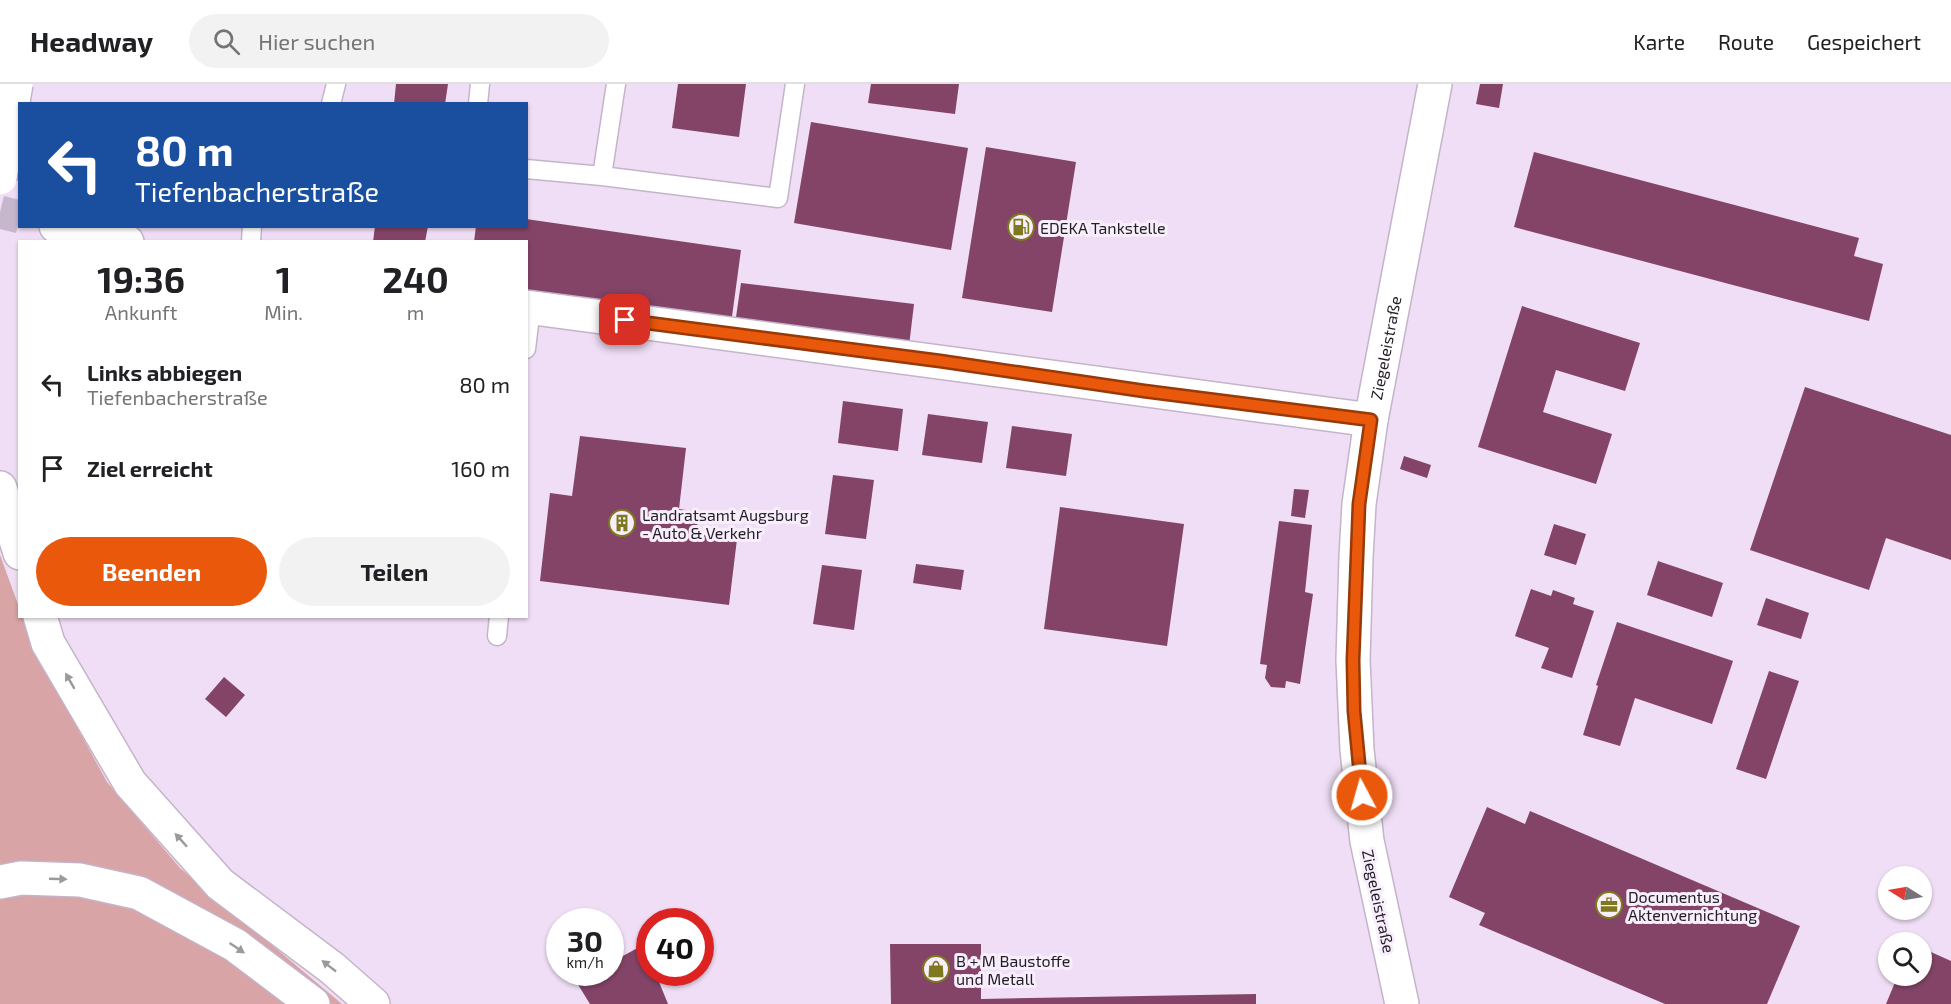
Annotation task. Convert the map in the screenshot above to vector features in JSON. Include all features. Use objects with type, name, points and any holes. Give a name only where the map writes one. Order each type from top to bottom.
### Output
[{"type":"main road","points":[[0,143],[16,84]]},
{"type":"main road","points":[[0,178],[16,84]]},
{"type":"main road","name":"Ziegeleistraße","points":[[1402,1004],[1367,841],[1354,711],[1353,660],[1359,504],[1371,420],[1435,84]]},
{"type":"main road","points":[[65,228],[118,240]]},
{"type":"main road","points":[[529,307],[1371,420]]},
{"type":"main road","points":[[0,488],[18,546]]},
{"type":"main road","points":[[41,618],[48,643],[130,783],[220,885],[332,968],[373,1004]]},
{"type":"main road","points":[[0,882],[21,878],[80,880],[139,893],[235,945],[313,1004]]},
{"type":"lane","points":[[332,102],[336,84]]},
{"type":"lane","points":[[478,102],[480,84]]},
{"type":"lane","points":[[602,176],[616,84]]},
{"type":"lane","points":[[528,169],[778,198],[795,84]]},
{"type":"lane","points":[[497,636],[499,618]]},
{"type":"shaded area","points":[[0,555],[18,604],[18,618],[23,618],[39,658],[107,782],[180,868],[342,1004],[0,1004]]},
{"type":"building","points":[[396,84],[448,84],[445,102],[394,102]]},
{"type":"building","points":[[678,84],[746,84],[739,137],[672,128]]},
{"type":"building","points":[[871,84],[959,84],[955,114],[868,103]]},
{"type":"building","points":[[1480,84],[1503,84],[1499,108],[1476,104]]},
{"type":"building","points":[[811,122],[968,148],[951,250],[794,223]]},
{"type":"building","points":[[986,147],[1076,162],[1052,312],[962,298]]},
{"type":"building","points":[[1534,152],[1859,238],[1854,256],[1883,264],[1869,321],[1514,227]]},
{"type":"building","points":[[528,219],[741,250],[731,324],[528,295],[528,240],[474,240],[476,228],[528,228]]},
{"type":"building","points":[[375,228],[428,228],[425,240],[373,240]]},
{"type":"building","points":[[741,283],[914,304],[909,346],[735,324]]},
{"type":"building","points":[[1522,306],[1640,343],[1625,391],[1556,370],[1543,412],[1612,434],[1596,484],[1478,447]]},
{"type":"building","points":[[1805,387],[1951,435],[1951,560],[1886,538],[1869,590],[1750,550]]},
{"type":"building","points":[[843,401],[903,409],[898,451],[838,443]]},
{"type":"building","points":[[928,414],[988,422],[982,463],[922,455]]},
{"type":"building","points":[[1012,426],[1072,434],[1066,476],[1006,468]]},
{"type":"building","name":"Landratsamt Augsburg - Auto & Verkehr","points":[[580,436],[686,448],[679,509],[699,512],[696,534],[737,539],[729,605],[540,581],[550,493],[572,496]]},
{"type":"building","points":[[1404,456],[1431,465],[1427,478],[1400,469]]},
{"type":"building","points":[[833,475],[874,480],[866,539],[825,534]]},
{"type":"building","points":[[1294,489],[1309,490],[1305,518],[1291,516]]},
{"type":"building","points":[[1060,507],[1184,524],[1167,646],[1044,629]]},
{"type":"building","points":[[1279,521],[1312,525],[1305,592],[1313,594],[1300,684],[1286,681],[1285,688],[1271,687],[1265,678],[1267,665],[1260,664]]},
{"type":"building","points":[[1554,524],[1586,534],[1576,565],[1544,555]]},
{"type":"building","points":[[1658,561],[1723,583],[1712,617],[1647,595]]},
{"type":"building","points":[[916,564],[964,570],[961,590],[913,583]]},
{"type":"building","points":[[822,565],[862,570],[854,630],[813,624]]},
{"type":"building","points":[[1531,589],[1551,596],[1553,590],[1575,598],[1573,604],[1594,611],[1572,678],[1541,668],[1549,648],[1515,636]]},
{"type":"building","points":[[1766,598],[1809,613],[1801,639],[1757,625]]},
{"type":"building","points":[[1617,622],[1733,661],[1712,724],[1635,698],[1620,746],[1583,735],[1598,686],[1596,685]]},
{"type":"building","points":[[1769,671],[1799,681],[1766,779],[1736,769]]},
{"type":"building","points":[[224,677],[245,695],[226,717],[205,699]]},
{"type":"building","name":"Documentus Aktenvernichtung","points":[[1487,807],[1525,824],[1530,811],[1800,926],[1767,1004],[1665,1004],[1479,925],[1485,913],[1449,897]]},
{"type":"building","name":"B + M Baustoffe und Metall","points":[[890,944],[981,944],[981,999],[1256,994],[1256,1004],[891,1004]]},
{"type":"building","points":[[636,949],[636,986],[661,986],[668,1004],[590,1004],[579,986],[624,986],[624,955]]},
{"type":"building","points":[[1932,952],[1951,961],[1951,1004],[1886,1004],[1893,986],[1932,986]]},
{"type":"tunnel","points":[[0,212],[18,216]]},
{"type":"place","name":"EDEKA Tankstelle","points":[[1021,227]]},
{"type":"place","name":"Landratsamt Augsburg - Auto & Verkehr","points":[[622,523]]},
{"type":"place","name":"Documentus Aktenvernichtung","points":[[1609,905]]},
{"type":"place","name":"B + M Baustoffe und Metall","points":[[936,969]]},
{"type":"route","points":[[625,320],[1371,420],[1359,504],[1353,660],[1354,711],[1362,795]]}]
